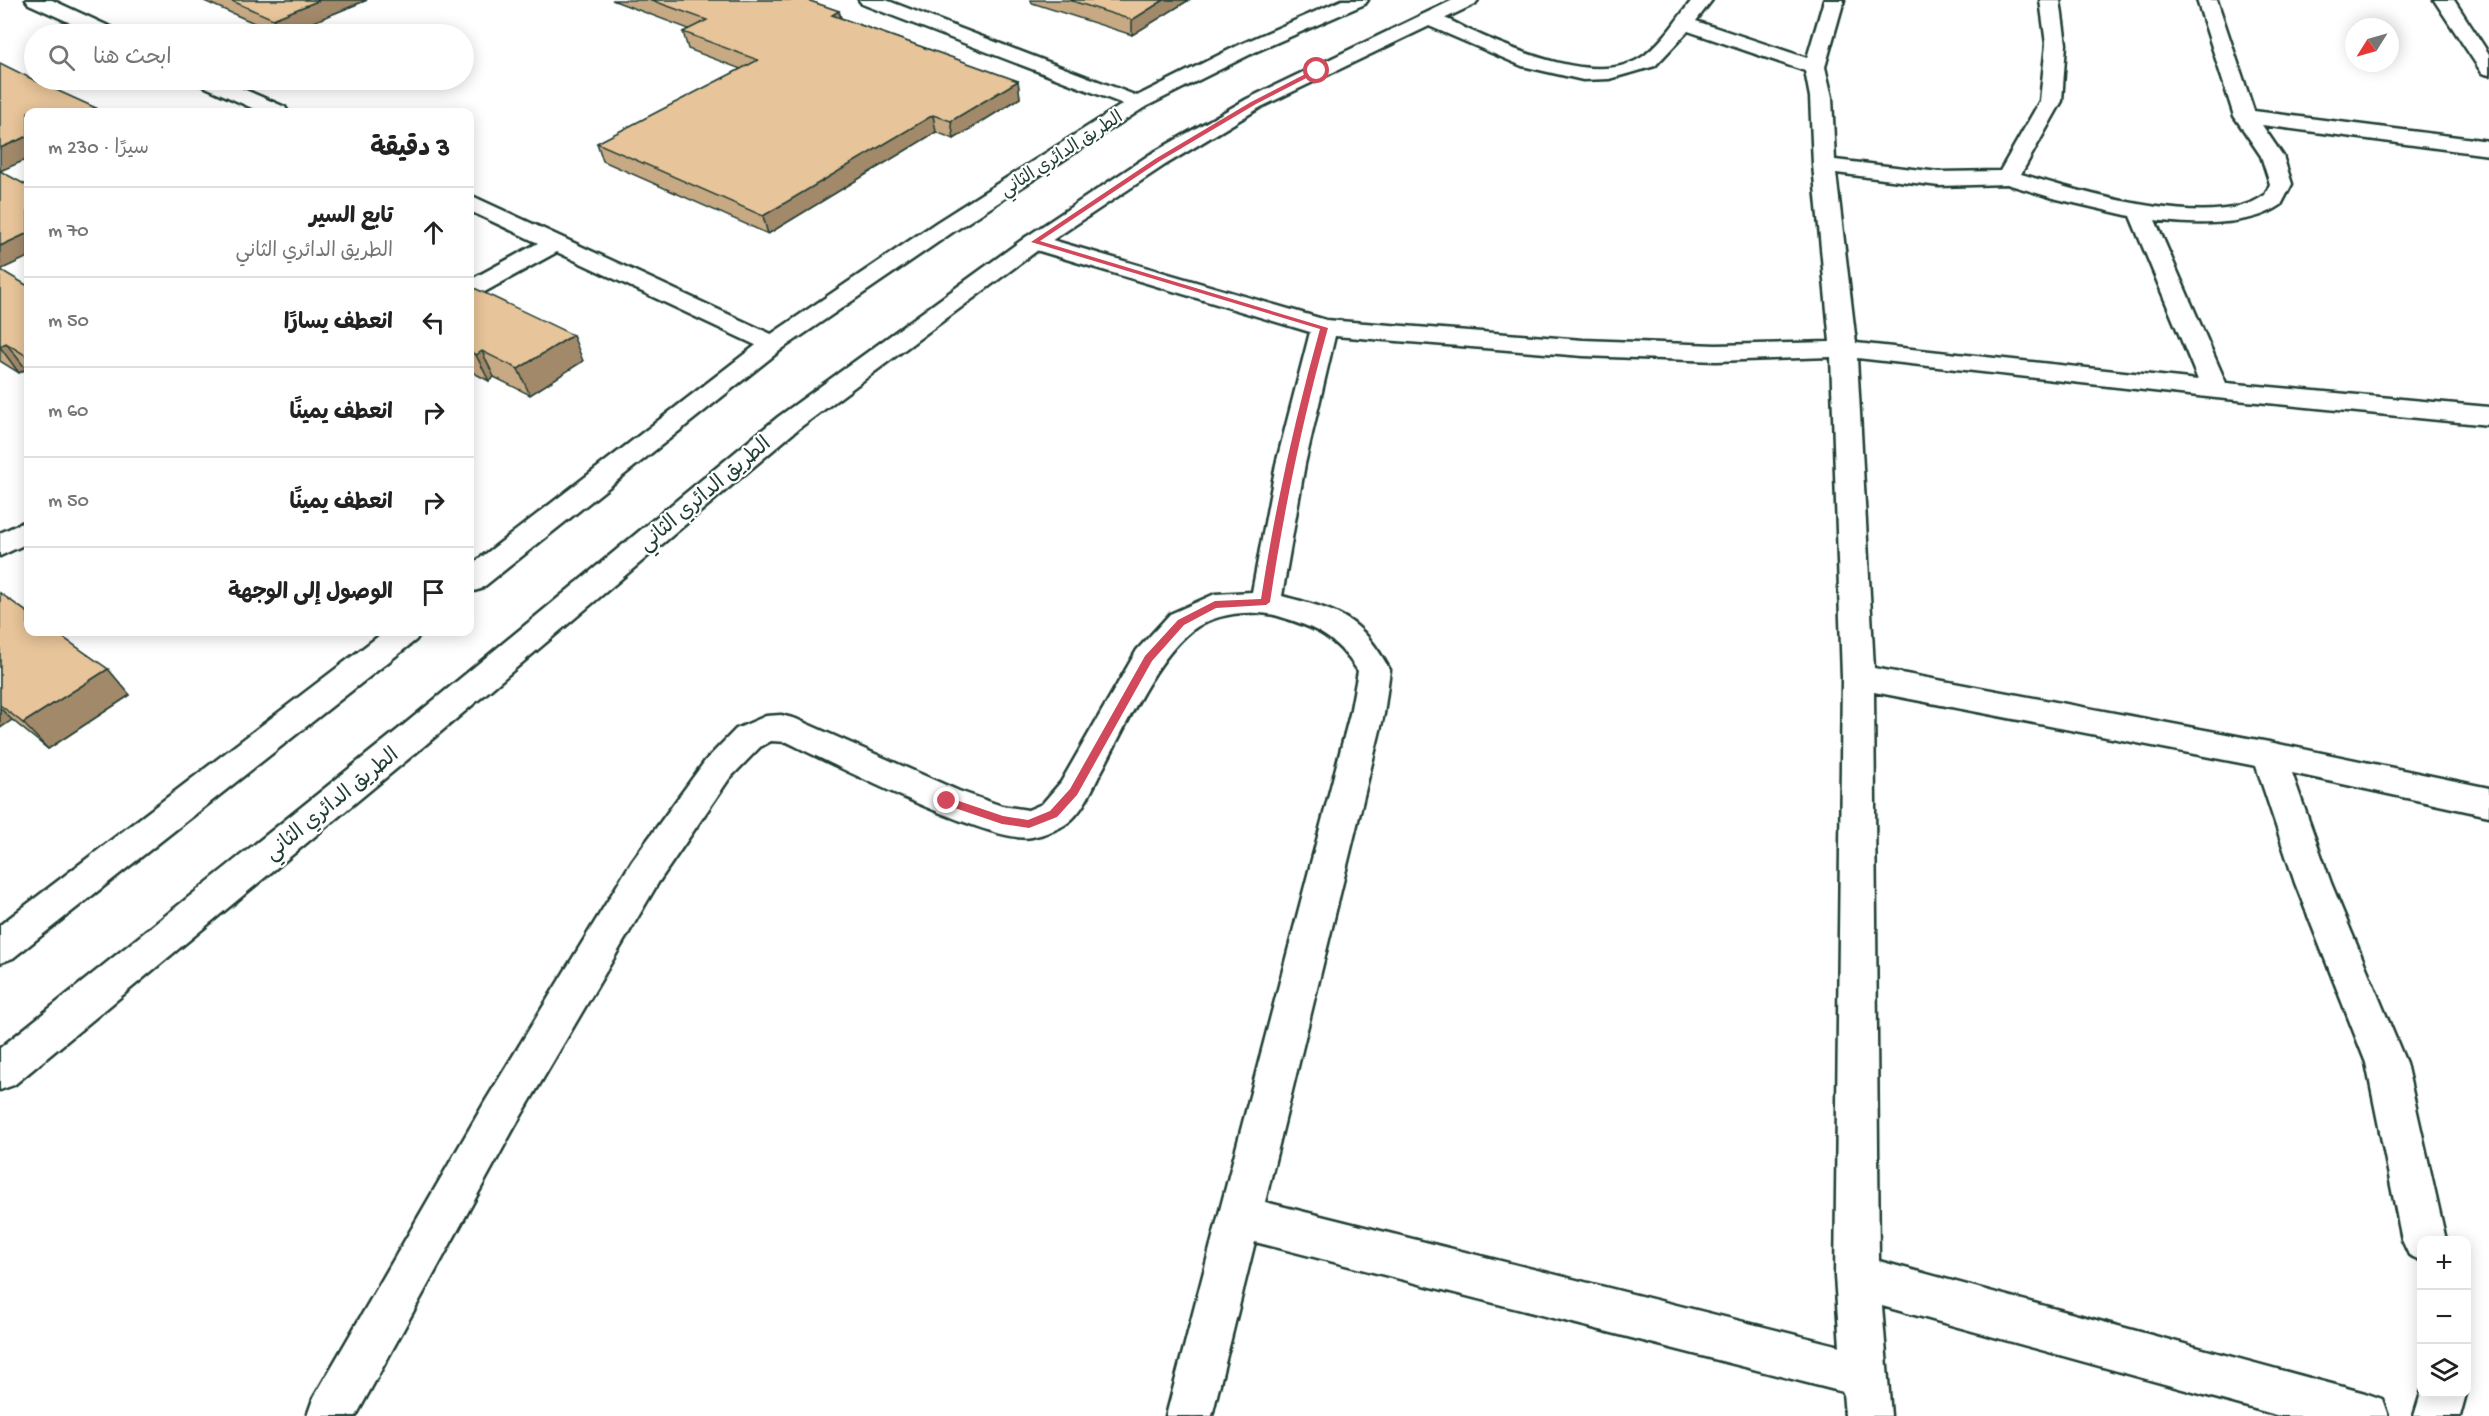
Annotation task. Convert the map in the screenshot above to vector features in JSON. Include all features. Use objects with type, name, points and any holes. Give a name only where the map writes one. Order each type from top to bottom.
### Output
[{"type":"street","points":[[36,0],[88,24]]},
{"type":"street","points":[[869,0],[1138,103]]},
{"type":"street","name":"الطريق الدائري الثاني","points":[[474,578],[773,344],[945,227],[1138,103],[1248,48],[1358,0]]},
{"type":"street","name":"الطريق الدائري الثاني","points":[[0,1072],[412,737],[788,423],[1034,242],[1157,160],[1254,103],[1468,0]]},
{"type":"street","points":[[1429,19],[1525,59],[1572,73],[1598,75],[1624,71],[1650,61],[1702,0]]},
{"type":"street","points":[[1240,1217],[1866,1396],[1857,1277],[1858,677],[1844,349],[1824,165],[1821,97],[1815,67],[1834,0]]},
{"type":"street","points":[[2008,177],[2051,101],[2056,44],[2050,0]]},
{"type":"street","points":[[1824,165],[1952,180],[1983,181],[2008,177],[2068,196],[2139,212],[2205,217],[2247,213],[2273,200],[2281,184],[2272,156],[2245,116],[2206,0]]},
{"type":"street","points":[[2444,0],[2489,69]]},
{"type":"street","points":[[1682,23],[1815,67]]},
{"type":"street","points":[[228,90],[268,108]]},
{"type":"street","points":[[2245,116],[2489,148]]},
{"type":"street","points":[[474,204],[773,344]]},
{"type":"street","points":[[2139,212],[2216,390]]},
{"type":"street","points":[[1034,242],[1324,328],[1582,348],[1716,353],[1844,349],[2216,390],[2489,416]]},
{"type":"street","points":[[474,288],[556,243]]},
{"type":"street","points":[[1266,602],[1277,524],[1324,328]]},
{"type":"street","points":[[0,546],[24,532]]},
{"type":"street","points":[[330,1416],[500,1114],[645,872],[717,770],[748,738],[766,729],[781,728],[796,732],[947,801],[1002,820],[1029,824],[1054,814],[1073,792],[1148,658],[1181,622],[1215,605],[1266,602],[1323,618],[1355,641],[1374,670],[1367,714],[1189,1416]]},
{"type":"street","points":[[0,947],[400,636]]},
{"type":"street","points":[[1858,677],[2270,755],[2489,802]]},
{"type":"street","points":[[2270,755],[2313,884],[2386,1063],[2423,1236]]},
{"type":"street","points":[[1857,1277],[2365,1416]]},
{"type":"street","points":[[2438,1416],[2441,1398]]},
{"type":"building","points":[[230,0],[320,0],[273,19]]},
{"type":"building","points":[[651,0],[807,0],[839,11],[832,15],[1018,81],[951,121],[933,115],[763,216],[597,143],[758,60],[683,32],[707,20]]},
{"type":"building","points":[[1069,0],[1164,0],[1132,20]]},
{"type":"building","points":[[0,63],[24,75],[24,90],[56,90],[96,108],[24,108],[24,138],[0,148]]},
{"type":"building","points":[[0,171],[24,184],[24,235],[0,246]]},
{"type":"building","points":[[0,271],[24,284],[24,354],[6,343],[0,346]]},
{"type":"building","points":[[474,288],[573,335],[518,369],[482,351],[476,355],[474,354]]},
{"type":"building","points":[[0,593],[24,610],[24,636],[61,636],[108,669],[23,723],[0,705]]},
{"type":"route","points":[[947,801],[1002,820],[1029,824],[1054,814],[1073,792],[1148,658],[1181,622],[1215,605],[1266,602],[1277,524],[1324,328],[1034,242],[1157,160],[1254,103],[1317,71]]}]
